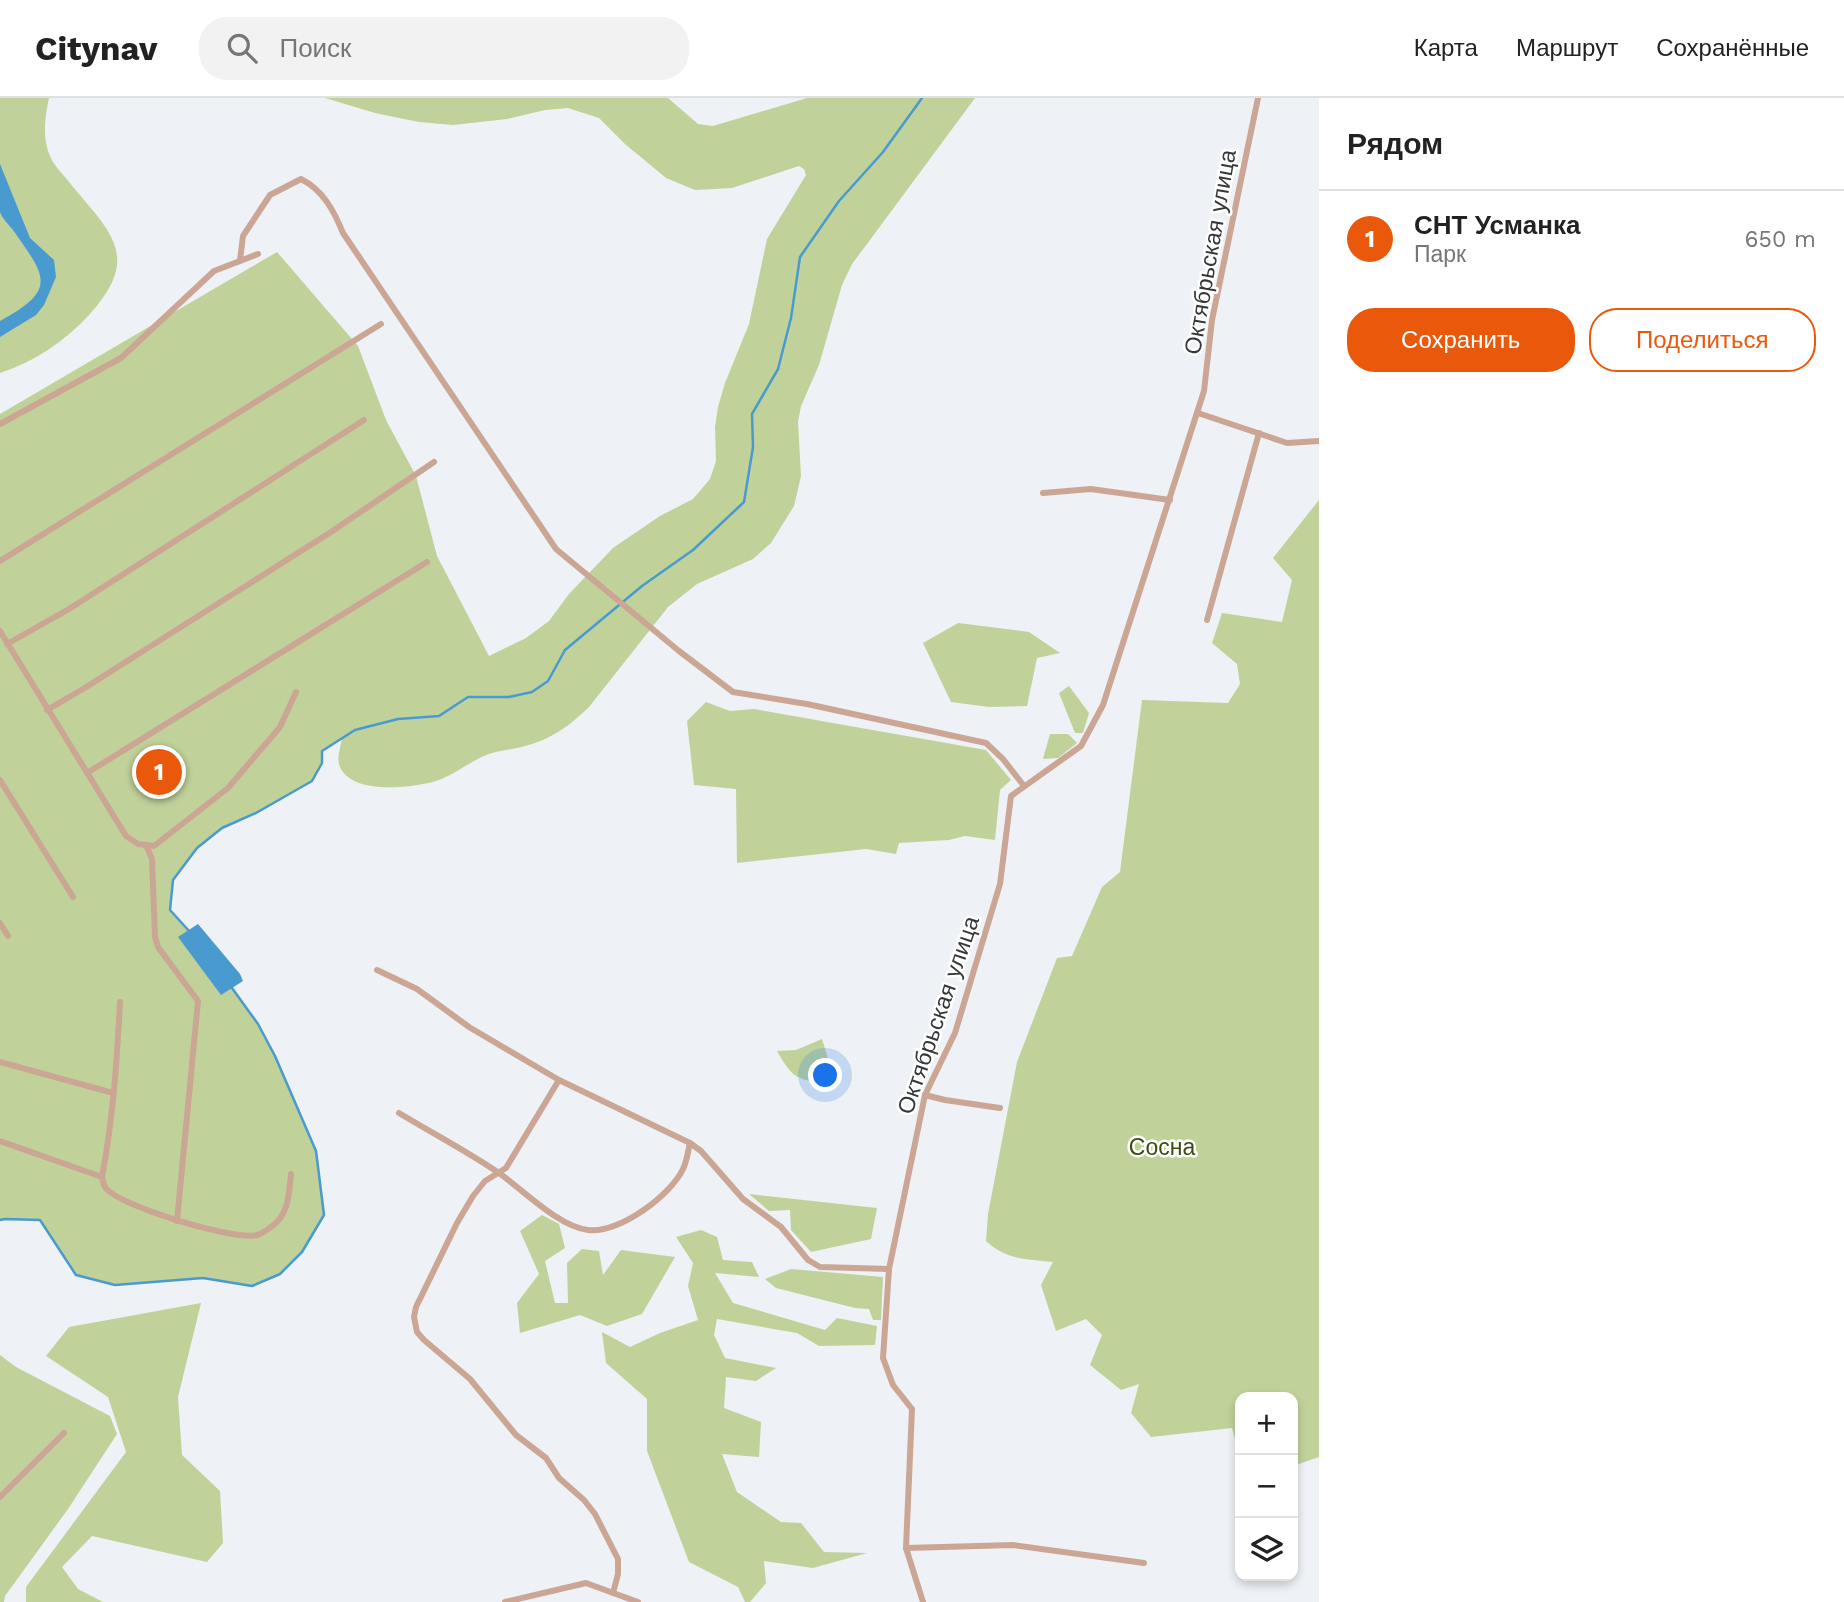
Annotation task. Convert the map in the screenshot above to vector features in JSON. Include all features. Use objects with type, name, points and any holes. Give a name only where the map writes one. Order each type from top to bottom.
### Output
[{"type":"street","name":"Октябрьская улица","points":[[923,1602],[906,1548],[912,1409],[893,1385],[883,1359],[890,1269],[925,1095],[955,1033],[1000,884],[1011,796],[1081,746],[1103,705],[1204,391],[1212,320],[1258,98]]},
{"type":"street","points":[[240,260],[243,236],[270,195],[301,179],[311,184],[333,209],[342,233],[556,549],[608,593],[733,692],[807,704],[986,743],[1003,759],[1024,786]]},
{"type":"street","points":[[0,424],[121,358],[214,271],[258,254]]},
{"type":"street","points":[[0,561],[381,324]]},
{"type":"street","points":[[1198,413],[1287,443],[1319,441]]},
{"type":"street","points":[[7,643],[80,602],[364,420]]},
{"type":"street","points":[[1207,620],[1259,433]]},
{"type":"street","points":[[47,710],[331,531],[434,462]]},
{"type":"street","points":[[1044,493],[1091,489],[1170,500]]},
{"type":"street","points":[[87,772],[426,562]]},
{"type":"street","points":[[0,631],[126,836],[138,844],[154,846],[228,788],[280,727],[296,692]]},
{"type":"street","points":[[0,780],[73,897]]},
{"type":"street","points":[[146,845],[152,859],[155,937],[158,947],[198,1001],[177,1221]]},
{"type":"street","points":[[0,923],[8,936]]},
{"type":"street","points":[[377,970],[416,989],[469,1027],[559,1080],[690,1143],[701,1151],[743,1199],[781,1227],[808,1260],[820,1267],[890,1269]]},
{"type":"street","points":[[120,1002],[108,1146],[102,1177],[105,1187],[116,1196],[177,1221],[230,1233],[258,1235],[274,1226],[288,1205],[291,1174]]},
{"type":"street","points":[[0,1062],[113,1093]]},
{"type":"street","points":[[559,1080],[506,1168],[485,1181],[473,1196],[416,1307],[414,1317],[417,1332],[470,1379],[516,1435],[545,1458],[559,1479],[584,1500],[595,1514],[618,1559],[618,1574],[613,1593]]},
{"type":"street","points":[[925,1095],[1000,1108]]},
{"type":"street","points":[[399,1112],[497,1172],[568,1224],[589,1230],[607,1228],[645,1210],[671,1187],[684,1168],[690,1143]]},
{"type":"street","points":[[0,1141],[102,1177]]},
{"type":"street","points":[[0,1497],[64,1433]]},
{"type":"street","points":[[906,1548],[1013,1545],[1144,1563]]},
{"type":"street","points":[[505,1602],[586,1583],[638,1602]]},
{"type":"green space","points":[[0,98],[49,98],[45,120],[47,149],[56,167],[108,230],[115,245],[117,260],[114,276],[105,294],[80,325],[37,357],[0,373]]},
{"type":"green space","points":[[325,98],[668,98],[698,124],[713,126],[807,98],[975,98],[852,264],[842,285],[819,365],[801,406],[798,422],[801,476],[794,506],[771,543],[753,559],[697,584],[668,607],[589,707],[551,736],[489,754],[436,781],[398,787],[368,785],[345,774],[339,764],[342,738],[322,751],[322,763],[312,781],[256,813],[222,828],[197,848],[173,880],[170,910],[231,985],[258,1024],[275,1056],[316,1151],[324,1215],[302,1252],[280,1274],[252,1286],[203,1278],[115,1285],[76,1275],[40,1220],[0,1220],[0,414],[277,252],[358,346],[386,420],[416,476],[437,556],[489,656],[526,638],[549,621],[569,594],[613,548],[660,516],[693,499],[710,479],[716,461],[715,427],[718,407],[749,324],[767,239],[806,175],[804,169],[799,166],[732,188],[695,190],[666,178],[599,118],[568,108],[453,125],[419,122],[375,113]]},
{"type":"green space","name":"Сосна","points":[[1319,500],[1319,1457],[1298,1464],[1298,1392],[1235,1392],[1235,1439],[1232,1428],[1151,1437],[1131,1413],[1139,1384],[1121,1390],[1090,1365],[1102,1335],[1086,1319],[1056,1331],[1041,1285],[1053,1262],[1009,1255],[986,1241],[988,1214],[1017,1062],[1057,958],[1072,956],[1102,887],[1120,872],[1142,700],[1228,703],[1240,684],[1237,664],[1212,643],[1222,613],[1282,622],[1292,580],[1273,558]]},
{"type":"green space","points":[[958,623],[1029,632],[1060,653],[1037,658],[1027,706],[989,707],[951,702],[923,643]]},
{"type":"green space","points":[[1069,686],[1089,713],[1083,733],[1075,733],[1059,693]]},
{"type":"green space","points":[[706,702],[730,711],[754,709],[986,750],[1011,780],[1000,790],[995,840],[965,836],[949,840],[899,843],[896,854],[866,849],[737,863],[736,789],[694,785],[687,721]]},
{"type":"green space","points":[[1050,734],[1068,734],[1077,743],[1058,758],[1043,759]]},
{"type":"green space","points":[[822,1039],[829,1062],[825,1082],[807,1080],[795,1075],[777,1051],[796,1050]]},
{"type":"green space","points":[[749,1194],[877,1208],[871,1239],[811,1252],[791,1230],[790,1210],[769,1211]]},
{"type":"green space","points":[[542,1215],[559,1224],[565,1248],[545,1261],[555,1303],[568,1303],[567,1263],[582,1249],[599,1251],[603,1275],[621,1250],[675,1257],[642,1314],[607,1326],[580,1315],[520,1333],[517,1303],[539,1274],[520,1231]]},
{"type":"green space","points":[[701,1230],[717,1237],[723,1260],[752,1262],[759,1277],[715,1273],[733,1303],[825,1330],[837,1318],[877,1326],[875,1345],[819,1346],[797,1333],[717,1319],[714,1335],[725,1358],[776,1368],[756,1381],[726,1377],[724,1408],[761,1422],[759,1457],[722,1454],[737,1492],[781,1522],[801,1523],[824,1552],[867,1553],[813,1568],[764,1561],[766,1583],[750,1602],[745,1602],[738,1587],[689,1562],[647,1451],[647,1399],[606,1363],[602,1332],[630,1347],[698,1320],[688,1286],[693,1263],[676,1237]]},
{"type":"green space","points":[[791,1269],[883,1277],[881,1320],[873,1320],[869,1309],[855,1308],[776,1288],[765,1279]]},
{"type":"green space","points":[[201,1303],[178,1397],[182,1455],[220,1491],[223,1543],[207,1562],[92,1536],[62,1567],[78,1589],[103,1602],[26,1602],[26,1587],[126,1452],[108,1397],[46,1356],[69,1327]]},
{"type":"green space","points":[[0,1355],[16,1367],[110,1416],[117,1434],[68,1509],[5,1596],[4,1602],[0,1602]]},
{"type":"water","points":[[0,164],[30,238],[54,260],[56,277],[44,305],[36,315],[0,337],[0,321],[31,300],[41,281],[33,259],[0,212]]},
{"type":"water","points":[[198,924],[243,981],[221,995],[178,937]]},
{"type":"waterway","points":[[190,932],[170,910],[173,880],[197,848],[222,828],[256,813],[312,781],[322,763],[322,751],[355,730],[398,719],[439,716],[468,697],[509,697],[532,692],[548,681],[565,650],[642,586],[693,550],[744,502],[753,447],[752,414],[778,369],[791,318],[800,257],[839,201],[883,152],[922,98]]},
{"type":"waterway","points":[[0,1220],[40,1220],[76,1275],[115,1285],[203,1278],[252,1286],[280,1274],[302,1252],[324,1215],[316,1151],[275,1056],[258,1024],[232,988]]},
{"type":"place","name":"СНТ Усманка","points":[[159,772]]}]
